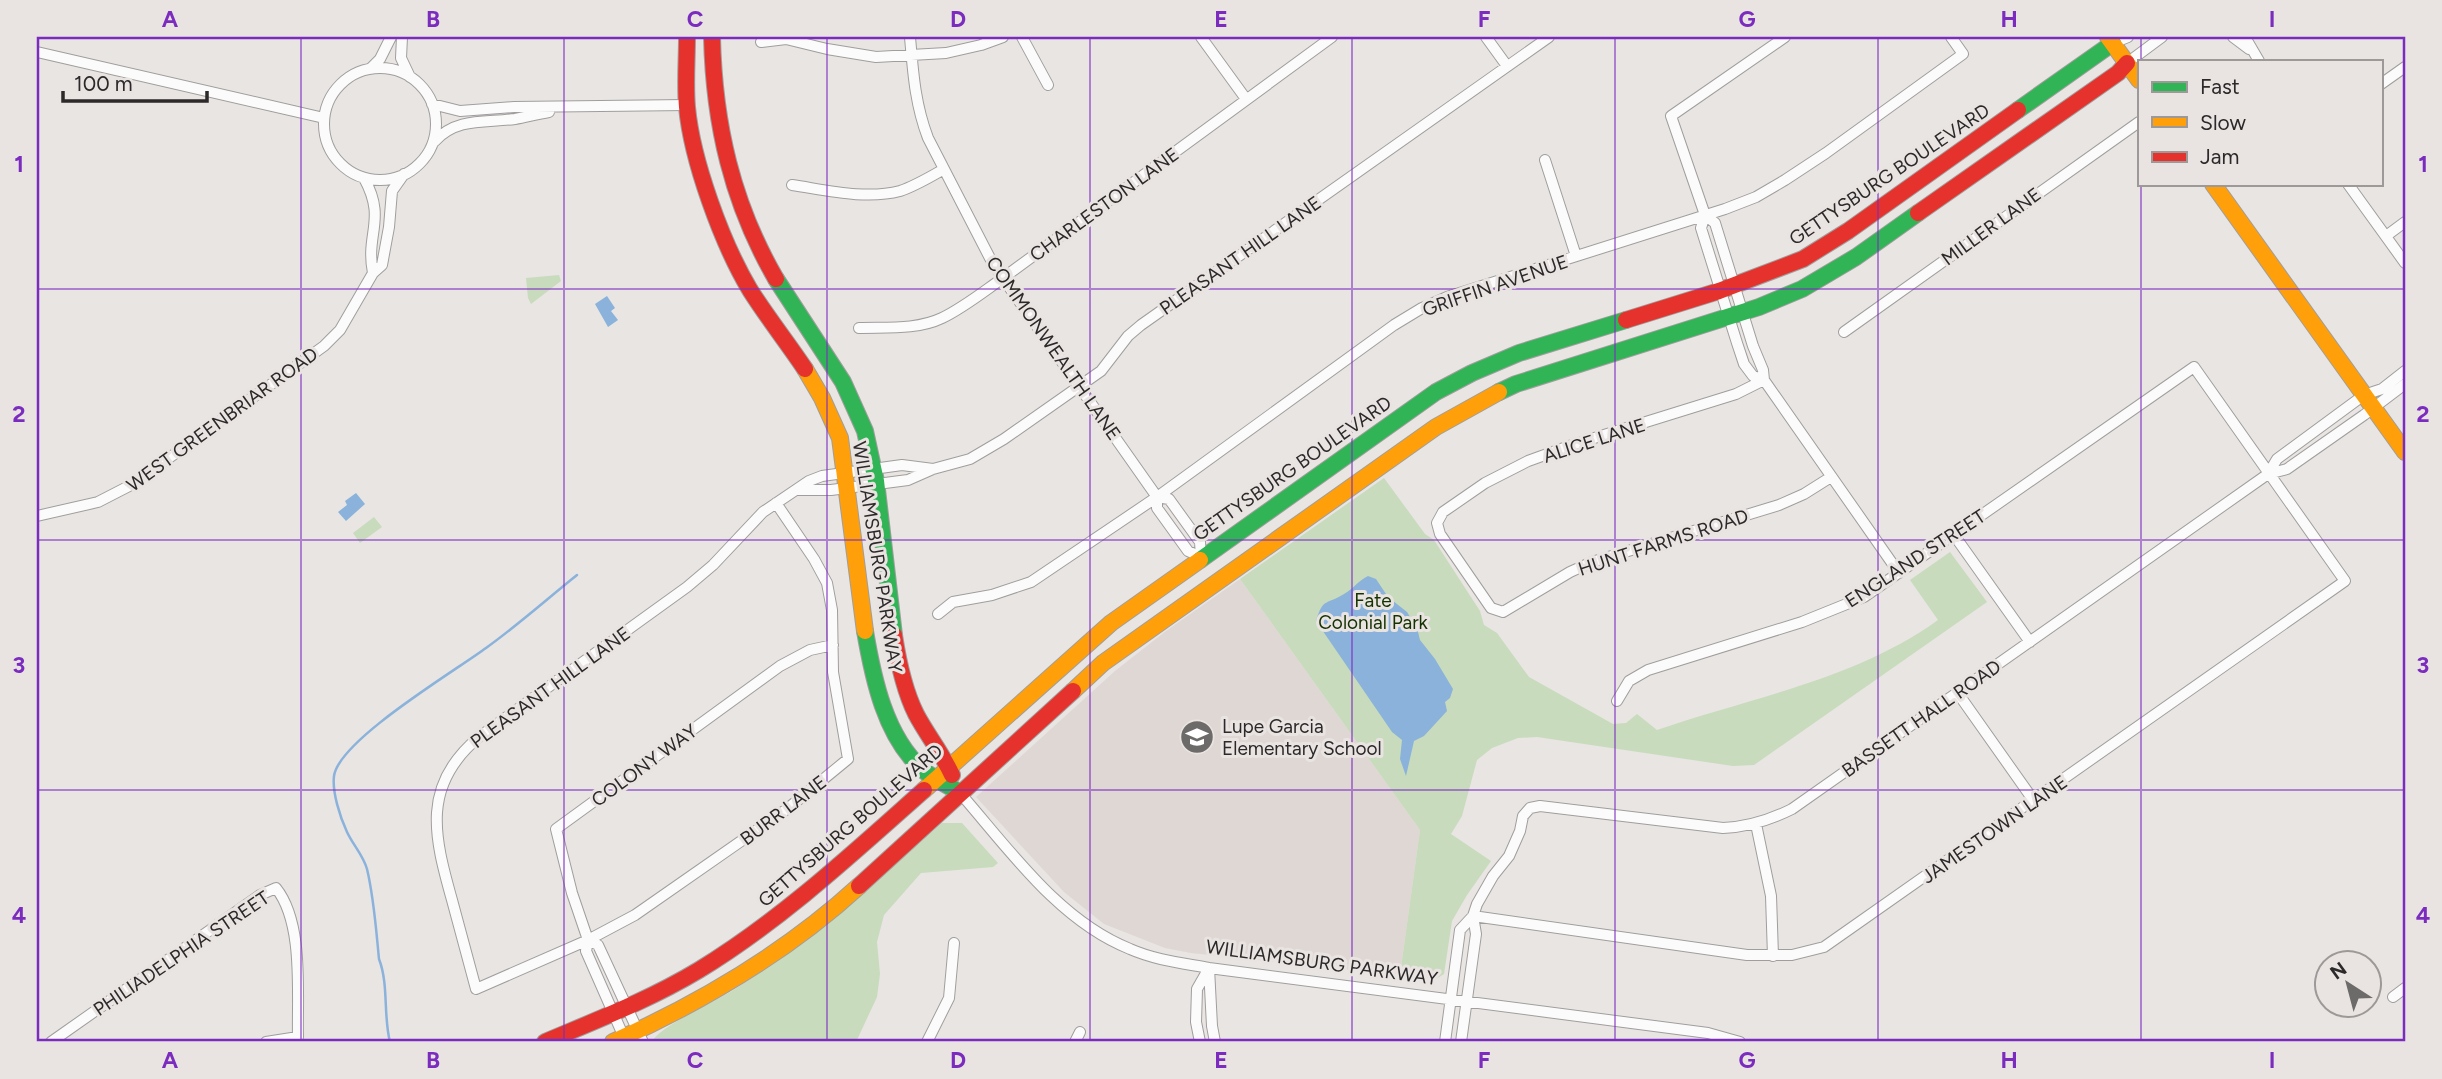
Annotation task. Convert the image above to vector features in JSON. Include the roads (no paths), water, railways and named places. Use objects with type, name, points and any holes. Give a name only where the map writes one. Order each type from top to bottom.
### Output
[{"type":"street","points":[[370,69],[393,70],[410,77],[423,88],[432,104],[436,123],[433,142],[424,159],[404,174],[382,180],[364,178],[347,170],[334,157],[326,141],[324,118],[337,89],[351,77],[370,69],[380,59],[391,37]]},
{"type":"street","points":[[402,37],[401,58],[410,77]]},
{"type":"street","name":"WILLIAMSBURG PARKWAY","points":[[687,37],[687,106],[707,191],[729,248],[749,288],[831,414],[840,438],[867,647],[875,681],[903,744],[921,768],[943,773]]},
{"type":"street","name":"WILLIAMSBURG PARKWAY","points":[[712,37],[714,104],[734,184],[753,237],[779,285],[849,391],[868,440],[896,650],[916,714],[941,752],[943,773],[1052,897],[1083,924],[1112,941],[1146,955],[1209,968],[1709,1033],[1740,1042]]},
{"type":"street","name":"COMMONWEALTH LANE","points":[[910,37],[913,86],[920,117],[944,169],[1003,278],[1157,497],[1157,508],[1188,551],[1201,557]]},
{"type":"street","points":[[761,42],[786,38],[827,49],[876,57],[946,53],[1003,37]]},
{"type":"street","points":[[1023,37],[1048,85]]},
{"type":"street","points":[[1201,37],[1246,99]]},
{"type":"street","name":"CHARLESTON LANE","points":[[859,328],[914,326],[940,319],[1003,278],[1332,37]]},
{"type":"street","points":[[1486,37],[1507,66]]},
{"type":"street","name":"PLEASANT HILL LANE","points":[[476,989],[436,838],[437,804],[448,773],[460,755],[479,737],[701,576],[755,519],[796,490],[822,476],[847,480],[875,477],[908,480],[933,469],[970,459],[1079,388],[1101,371],[1141,325],[1549,37]]},
{"type":"street","points":[[1785,37],[1671,116],[1705,215],[1701,228],[1727,288],[1735,314],[1744,364],[1753,376],[1764,380],[1899,573]]},
{"type":"street","name":"GRIFFIN AVENUE","points":[[938,614],[953,602],[992,595],[1031,582],[1157,497],[1383,333],[1422,308],[1447,297],[1756,197],[1826,153],[1963,54],[1951,37]]},
{"type":"street","points":[[628,1039],[697,1002],[783,948],[838,905],[1103,663],[1423,435],[1476,403],[1524,382],[1787,296],[1850,261],[2118,73],[2162,37]]},
{"type":"street","points":[[2233,37],[2258,60]]},
{"type":"street","points":[[2245,37],[2251,51]]},
{"type":"street","points":[[2116,39],[2138,79]]},
{"type":"street","name":"GETTYSBURG BOULEVARD","points":[[545,1042],[620,1010],[699,970],[764,926],[832,872],[1111,623],[1421,402],[1472,373],[1526,351],[1789,266],[1826,246],[2116,39]]},
{"type":"street","points":[[37,52],[324,118]]},
{"type":"street","points":[[2382,83],[2405,67]]},
{"type":"street","points":[[432,104],[460,111],[514,107],[714,104]]},
{"type":"street","points":[[433,142],[446,130],[463,123],[514,119],[569,108]]},
{"type":"street","name":"MILLER LANE","points":[[1844,332],[2138,123]]},
{"type":"street","points":[[1545,160],[1576,256]]},
{"type":"street","points":[[792,185],[881,194],[901,191],[944,169]]},
{"type":"street","name":"WEST GREENBRIAR ROAD","points":[[37,516],[98,502],[119,493],[324,346],[340,330],[373,273],[382,265],[393,191],[404,174]]},
{"type":"street","points":[[364,178],[376,212],[370,256],[373,273]]},
{"type":"street","points":[[2214,186],[2405,452]]},
{"type":"street","points":[[2349,186],[2405,263]]},
{"type":"street","points":[[2386,236],[2405,222]]},
{"type":"street","points":[[729,248],[753,237]]},
{"type":"street","name":"ENGLAND STREET","points":[[1617,702],[1629,681],[1648,670],[1830,612],[1864,597],[2194,367],[2269,474]]},
{"type":"street","name":"BASSETT HALL ROAD","points":[[1473,916],[1493,876],[1509,856],[1520,831],[1523,816],[1530,808],[1541,806],[1723,828],[1756,824],[1792,809],[2269,474],[2287,469],[2405,371]]},
{"type":"street","name":"ALICE LANE","points":[[1499,612],[1491,608],[1440,534],[1437,523],[1443,512],[1485,483],[1528,461],[1736,394],[1764,380]]},
{"type":"street","name":"BASSETT HALL ROAD","points":[[2269,474],[2277,459],[2369,401],[2405,384]]},
{"type":"street","name":"PLEASANT HILL LANE","points":[[847,480],[875,477],[902,465],[933,469]]},
{"type":"street","name":"JAMESTOWN LANE","points":[[1473,916],[1773,957],[1808,953],[1840,938],[2345,581],[2269,474]]},
{"type":"street","name":"HUNT FARMS ROAD","points":[[1499,612],[1507,611],[1592,562],[1779,505],[1804,494],[1831,477]]},
{"type":"street","name":"BURR LANE","points":[[476,989],[588,940],[635,915],[809,793],[849,759],[834,680],[832,610],[827,583],[776,503]]},
{"type":"street","points":[[1954,535],[2030,642]]},
{"type":"street","points":[[1201,557],[1218,580]]},
{"type":"street","name":"COLONY WAY","points":[[628,1039],[598,945],[588,940],[572,893],[556,829],[780,666],[810,650],[833,645]]},
{"type":"street","points":[[1957,692],[2034,801]]},
{"type":"street","points":[[1756,824],[1771,896],[1773,957]]},
{"type":"street","name":"PHILIADELPHIA STREET","points":[[51,1042],[260,895],[276,888],[286,901],[293,922],[298,1037],[266,1042]]},
{"type":"street","points":[[1445,1042],[1460,930],[1473,916]]},
{"type":"street","points":[[1461,1042],[1476,934],[1473,916]]},
{"type":"street","points":[[928,1042],[949,998],[954,943]]},
{"type":"street","points":[[1200,1042],[1196,1022],[1197,994],[1209,968]]},
{"type":"street","points":[[1209,968],[1215,1042]]},
{"type":"street","points":[[2393,997],[2405,988]]},
{"type":"water","points":[[607,296],[615,308],[611,311],[618,320],[608,327],[595,304]]},
{"type":"water","points":[[356,493],[365,504],[346,521],[338,512],[347,505],[345,501]]},
{"type":"water","points":[[1368,576],[1376,579],[1388,597],[1407,612],[1417,628],[1420,640],[1453,689],[1450,698],[1445,702],[1447,711],[1424,736],[1414,741],[1406,776],[1400,759],[1402,740],[1392,732],[1316,621],[1323,605]]},
{"type":"waterway","points":[[390,1042],[384,979],[369,880],[365,864],[342,819],[335,797],[334,776],[341,761],[376,726],[498,639],[577,575]]},
{"type":"place","name":"Lupe Garcia Elementary School","points":[[1197,737]]},
{"type":"park label","name":"Fate Colonial Park","points":[[1373,611]]}]
